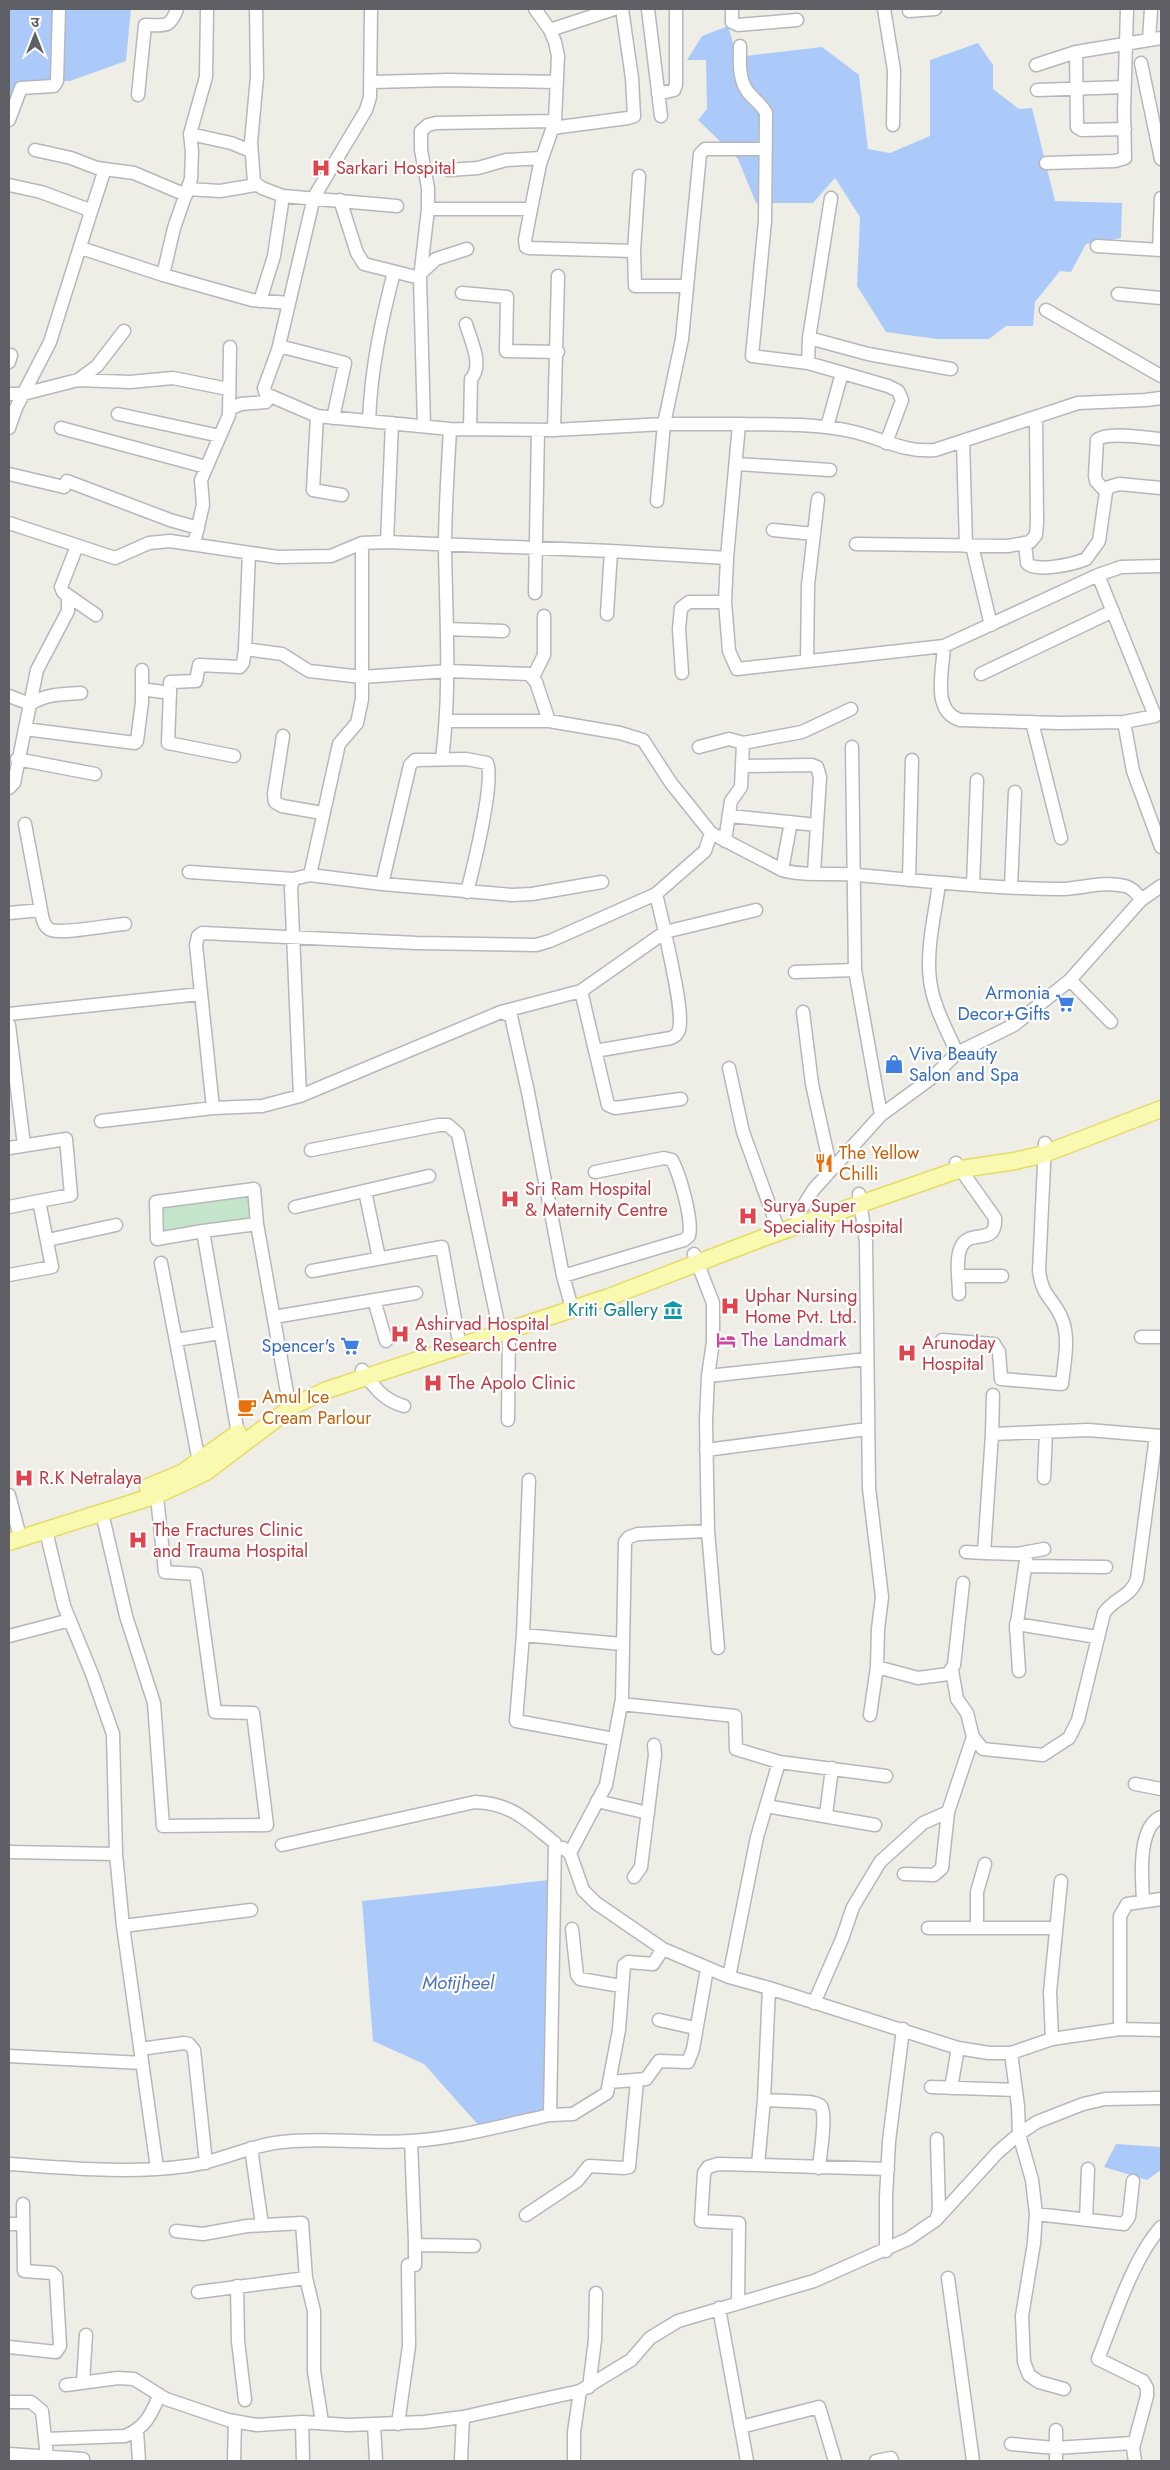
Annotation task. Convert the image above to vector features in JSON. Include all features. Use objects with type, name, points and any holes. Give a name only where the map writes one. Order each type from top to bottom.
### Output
[{"type":"main road","points":[[1045,1149],[1161,1100]]},
{"type":"main road","points":[[12,1535],[156,1490],[206,1472],[292,1406],[364,1373],[447,1352],[504,1326],[570,1301],[860,1199],[904,1177],[1017,1152],[1045,1149],[1161,1109]]},
{"type":"main road","points":[[12,1535],[46,1531],[102,1513],[156,1490],[199,1462],[288,1398],[364,1373],[458,1336],[504,1326],[609,1297],[776,1223],[798,1221]]},
{"type":"street","points":[[9,120],[21,88],[54,86],[57,81],[59,9]]},
{"type":"street","points":[[138,95],[145,24],[167,25],[173,21],[177,9]]},
{"type":"street","points":[[163,275],[174,228],[191,179],[192,151],[190,134],[206,77],[207,9]]},
{"type":"street","points":[[256,9],[256,78],[251,151],[252,179],[256,185]]},
{"type":"street","points":[[371,9],[372,82],[370,97],[366,110],[314,198],[279,346],[264,388],[266,394],[317,416],[450,429],[554,430],[664,424],[827,427],[852,431],[886,443],[919,451],[935,450],[1078,403],[1161,398]]},
{"type":"street","points":[[535,9],[550,30],[558,56],[554,125],[542,158],[525,240],[526,247],[634,251]]},
{"type":"street","points":[[550,30],[614,9]]},
{"type":"street","points":[[424,426],[420,275],[428,209],[427,183],[420,136],[424,127],[436,123],[454,122],[554,125],[634,116],[632,78],[622,9]]},
{"type":"street","points":[[648,9],[661,116]]},
{"type":"street","points":[[658,94],[674,90],[676,85],[676,9]]},
{"type":"street","points":[[732,9],[732,22],[738,25],[797,20]]},
{"type":"street","points":[[884,9],[894,70],[893,125]]},
{"type":"street","points":[[909,12],[935,9]]},
{"type":"street","points":[[1046,163],[1123,159],[1126,155],[1124,87],[1127,9]]},
{"type":"street","points":[[1036,65],[1076,52],[1155,39],[1151,9]]},
{"type":"street","points":[[740,46],[741,77],[747,90],[762,105],[766,113],[765,221],[752,356],[808,363],[888,386],[898,391],[902,400],[886,443]]},
{"type":"street","points":[[1076,52],[1076,123],[1079,129],[1125,129]]},
{"type":"street","points":[[1142,63],[1161,159]]},
{"type":"street","points":[[372,82],[448,80],[557,82]]},
{"type":"street","points":[[1037,90],[1124,87]]},
{"type":"street","points":[[190,134],[231,143],[251,151]]},
{"type":"street","points":[[656,500],[664,424],[682,339],[700,154],[705,149],[766,149]]},
{"type":"street","points":[[35,150],[71,158],[97,168],[134,173],[187,192],[220,191],[256,185],[283,196],[397,206]]},
{"type":"street","points":[[449,170],[466,170],[506,160],[542,158]]},
{"type":"street","points":[[9,428],[23,394],[50,342],[105,169]]},
{"type":"street","points":[[639,176],[634,251],[635,286],[687,286]]},
{"type":"street","points":[[9,185],[41,192],[87,209],[90,215]]},
{"type":"street","points":[[260,301],[274,256],[283,196]]},
{"type":"street","points":[[808,363],[809,338],[831,198]]},
{"type":"street","points":[[1097,246],[1160,250],[1161,198]]},
{"type":"street","points":[[340,200],[358,253],[364,264],[394,272],[420,275]]},
{"type":"street","points":[[428,209],[531,209]]},
{"type":"street","points":[[81,248],[163,275],[260,301],[289,303]]},
{"type":"street","points":[[420,275],[436,259],[467,249]]},
{"type":"street","points":[[369,421],[371,376],[378,333],[394,272]]},
{"type":"street","points":[[554,430],[558,352],[558,276]]},
{"type":"street","points":[[462,293],[507,296],[506,351],[558,352]]},
{"type":"street","points":[[1118,294],[1161,298]]},
{"type":"street","points":[[1046,310],[1161,376]]},
{"type":"street","points":[[466,324],[476,361],[474,375],[471,379],[470,429]]},
{"type":"street","points":[[78,380],[97,366],[124,331]]},
{"type":"street","points":[[809,338],[868,354],[951,370]]},
{"type":"street","points":[[279,346],[345,363],[333,418]]},
{"type":"street","points":[[194,544],[203,505],[200,480],[227,421],[229,409],[230,347]]},
{"type":"street","points":[[9,355],[11,355],[9,362]]},
{"type":"street","points":[[827,427],[842,373]]},
{"type":"street","points":[[9,394],[23,394],[78,380],[130,382],[173,378],[228,389]]},
{"type":"street","points":[[229,409],[241,404],[266,402]]},
{"type":"street","points":[[118,414],[220,436]]},
{"type":"street","points":[[317,416],[313,490],[342,495]]},
{"type":"street","points":[[856,544],[969,546],[1026,544],[1033,538],[1037,524],[1036,417]]},
{"type":"street","points":[[387,542],[392,423]]},
{"type":"street","points":[[739,424],[725,602],[729,651],[737,669],[944,646],[1098,575],[1121,567],[1161,566]]},
{"type":"street","points":[[61,428],[206,466]]},
{"type":"street","points":[[442,759],[447,721],[448,671],[445,545],[450,429]]},
{"type":"street","points":[[535,593],[538,430]]},
{"type":"street","points":[[1106,492],[1098,485],[1095,476],[1097,440],[1113,436],[1161,439]]},
{"type":"street","points":[[963,441],[969,546],[990,625]]},
{"type":"street","points":[[737,464],[830,470]]},
{"type":"street","points":[[9,474],[65,484],[198,528]]},
{"type":"street","points":[[1026,544],[1026,563],[1033,567],[1060,565],[1086,559],[1099,542],[1106,492],[1114,484],[1161,488]]},
{"type":"street","points":[[806,661],[808,585],[818,499]]},
{"type":"street","points":[[170,520],[170,541]]},
{"type":"street","points":[[9,523],[115,558],[149,543],[170,541],[296,558],[331,556],[362,543],[387,542],[611,551],[727,558]]},
{"type":"street","points":[[773,530],[814,534]]},
{"type":"street","points":[[310,875],[322,813],[339,744],[357,723],[362,699],[362,543]]},
{"type":"street","points":[[77,546],[61,587],[68,598],[96,615]]},
{"type":"street","points":[[607,614],[611,551]]},
{"type":"street","points":[[234,756],[168,743],[170,682],[196,681],[199,665],[242,666],[245,649],[248,553]]},
{"type":"street","points":[[944,646],[942,703],[951,717],[960,720],[1124,722],[1158,715],[1098,575]]},
{"type":"street","points":[[9,788],[14,783],[17,759],[37,670],[68,611],[68,598]]},
{"type":"street","points":[[682,673],[679,629],[681,608],[689,602],[725,602]]},
{"type":"street","points":[[981,674],[1113,611]]},
{"type":"street","points":[[533,677],[544,654],[544,616]]},
{"type":"street","points":[[447,629],[504,631]]},
{"type":"street","points":[[245,649],[282,654],[309,671],[362,678],[448,671],[529,674],[533,677],[549,721]]},
{"type":"street","points":[[24,729],[134,743],[137,741],[141,715],[142,670]]},
{"type":"street","points":[[142,689],[170,693]]},
{"type":"street","points":[[30,704],[42,697],[56,694],[81,693]]},
{"type":"street","points":[[9,696],[30,704]]},
{"type":"street","points":[[699,748],[729,739],[743,743],[802,732],[851,709]]},
{"type":"street","points":[[447,721],[549,721],[620,733],[644,740],[676,790],[711,833],[782,870],[793,873],[855,874],[939,884],[1011,887],[1065,889],[1096,885],[1124,886],[1135,890],[1141,900]]},
{"type":"street","points":[[1032,722],[1061,838]]},
{"type":"street","points":[[1124,722],[1133,771],[1161,847]]},
{"type":"street","points":[[283,736],[274,794],[275,802],[322,813]]},
{"type":"street","points":[[725,841],[731,801],[741,787],[743,743]]},
{"type":"street","points":[[852,747],[855,970],[881,1115]]},
{"type":"street","points":[[17,759],[95,774]]},
{"type":"street","points":[[382,884],[410,765],[415,760],[466,759],[483,762],[489,767],[482,826],[468,892]]},
{"type":"street","points":[[909,880],[912,760]]},
{"type":"street","points":[[742,766],[817,767],[820,778],[814,873]]},
{"type":"street","points":[[973,885],[977,780]]},
{"type":"street","points":[[1011,887],[1015,792]]},
{"type":"street","points":[[730,816],[817,825]]},
{"type":"street","points":[[782,870],[791,822]]},
{"type":"street","points":[[25,824],[43,923],[51,930],[125,924]]},
{"type":"street","points":[[213,1108],[200,994],[196,945],[198,936],[209,933],[417,943],[536,945],[550,941],[656,894],[704,851],[711,833]]},
{"type":"street","points":[[189,872],[293,880],[310,875],[468,892],[532,894],[602,882]]},
{"type":"street","points":[[293,880],[291,888],[300,1096]]},
{"type":"street","points":[[939,884],[930,958],[930,980],[938,1009],[958,1053]]},
{"type":"street","points":[[798,1221],[814,1189],[858,1138],[881,1115],[933,1077],[958,1053],[1014,1025],[1070,980],[1141,900],[1161,886]]},
{"type":"street","points":[[595,1051],[671,1038],[677,1034],[680,1028],[678,1003],[656,894]]},
{"type":"street","points":[[9,913],[41,910]]},
{"type":"street","points":[[101,1121],[213,1108],[262,1106],[300,1096],[501,1012],[581,991],[665,932],[756,910]]},
{"type":"street","points":[[795,972],[855,970]]},
{"type":"street","points":[[1070,980],[1111,1022]]},
{"type":"street","points":[[581,991],[608,1106],[615,1108],[681,1099]]},
{"type":"street","points":[[9,1014],[200,994]]},
{"type":"street","points":[[501,1012],[511,1016],[528,1092],[563,1276],[570,1301]]},
{"type":"street","points":[[802,1012],[812,1084],[831,1170]]},
{"type":"street","points":[[9,1025],[10,1053],[24,1145]]},
{"type":"street","points":[[729,1068],[743,1132],[776,1223]]},
{"type":"street","points":[[311,1150],[439,1125],[448,1125],[458,1134],[504,1326],[508,1420]]},
{"type":"street","points":[[9,1148],[66,1139],[71,1195],[9,1206]]},
{"type":"street","points":[[942,1340],[994,1344],[999,1352],[1001,1379],[1062,1384],[1064,1330],[1062,1319],[1041,1286],[1039,1271],[1045,1149]]},
{"type":"street","points":[[563,1276],[684,1240],[689,1236],[690,1225],[672,1160],[664,1158],[595,1172]]},
{"type":"street","points":[[958,1166],[995,1218],[996,1226],[992,1233],[968,1239],[961,1246],[958,1294]]},
{"type":"street","points":[[295,1207],[429,1176]]},
{"type":"street","points":[[256,1224],[157,1239],[156,1202],[254,1189],[256,1224],[288,1398]]},
{"type":"street","points":[[365,1191],[379,1258]]},
{"type":"street","points":[[860,1199],[866,1242],[869,1488],[882,1597],[878,1629],[877,1667],[870,1714]]},
{"type":"street","points":[[9,1275],[52,1267],[39,1201]]},
{"type":"street","points":[[48,1240],[116,1225]]},
{"type":"street","points":[[202,1231],[238,1434]]},
{"type":"street","points":[[312,1271],[442,1247],[458,1336]]},
{"type":"street","points":[[696,1258],[713,1303],[713,1342],[708,1376],[706,1450],[708,1531],[718,1648]]},
{"type":"street","points":[[161,1263],[199,1462]]},
{"type":"street","points":[[958,1276],[1002,1276]]},
{"type":"street","points":[[274,1317],[416,1293]]},
{"type":"street","points":[[374,1300],[386,1341]]},
{"type":"street","points":[[176,1340],[220,1333]]},
{"type":"street","points":[[1142,1337],[1161,1337]]},
{"type":"street","points":[[708,1376],[868,1359]]},
{"type":"street","points":[[364,1373],[380,1394],[391,1402],[404,1406]]},
{"type":"street","points":[[984,1553],[993,1395]]},
{"type":"street","points":[[706,1450],[867,1429]]},
{"type":"street","points":[[963,1584],[952,1670],[958,1699],[967,1713],[973,1737],[984,1749],[1043,1756],[1069,1738],[1078,1720],[1097,1637],[1108,1607],[1129,1594],[1137,1579],[1159,1436],[1088,1430],[992,1434]]},
{"type":"street","points":[[1044,1478],[1046,1432]]},
{"type":"street","points":[[528,1480],[523,1635],[516,1721],[614,1739]]},
{"type":"street","points":[[102,1513],[126,1616],[154,1703],[163,1826],[268,1825],[253,1713],[215,1712],[196,1574],[165,1572],[156,1490]]},
{"type":"street","points":[[9,1495],[12,1535]]},
{"type":"street","points":[[46,1531],[64,1606],[92,1674],[113,1734],[116,1854],[123,1926],[157,2168]]},
{"type":"street","points":[[570,1853],[606,1785],[621,1704],[626,1542],[629,1537],[638,1534],[708,1531]]},
{"type":"street","points":[[1012,1653],[1026,1560],[1044,1549]]},
{"type":"street","points":[[966,1552],[1026,1560],[1106,1567]]},
{"type":"street","points":[[9,1636],[70,1620]]},
{"type":"street","points":[[1016,1624],[1097,1637]]},
{"type":"street","points":[[1016,1624],[1019,1671]]},
{"type":"street","points":[[523,1635],[622,1644]]},
{"type":"street","points":[[877,1667],[918,1678],[942,1676],[952,1670]]},
{"type":"street","points":[[621,1704],[735,1716],[736,1749],[779,1762],[886,1776]]},
{"type":"street","points":[[904,1874],[934,1875],[942,1868],[948,1812],[973,1737]]},
{"type":"street","points":[[634,1877],[641,1867],[655,1756],[654,1744]]},
{"type":"street","points":[[729,1977],[757,1838],[779,1762]]},
{"type":"street","points":[[826,1815],[832,1768]]},
{"type":"street","points":[[1135,1784],[1161,1789]]},
{"type":"street","points":[[597,1801],[648,1813]]},
{"type":"street","points":[[282,1845],[475,1802],[493,1802],[510,1809],[570,1853],[584,1890],[596,1903],[663,1949],[729,1977],[903,2029],[958,2048],[988,2053],[1011,2053],[1052,2039],[1120,2029],[1161,2030]]},
{"type":"street","points":[[766,1806],[875,1825]]},
{"type":"street","points":[[814,2003],[842,1940],[853,1908],[880,1862],[922,1823],[948,1812]]},
{"type":"street","points":[[1143,1900],[1142,1868],[1145,1840],[1152,1824],[1161,1817]]},
{"type":"street","points":[[550,2115],[555,1843]]},
{"type":"street","points":[[9,1852],[116,1854]]},
{"type":"street","points":[[978,1928],[978,1892],[985,1864]]},
{"type":"street","points":[[1052,2039],[1049,2013],[1061,1881]]},
{"type":"street","points":[[1120,2029],[1120,1916],[1127,1904],[1143,1900],[1161,1899]]},
{"type":"street","points":[[123,1926],[250,1910]]},
{"type":"street","points":[[928,1928],[1056,1928]]},
{"type":"street","points":[[572,1929],[577,1975],[580,1979],[587,1982],[621,1986]]},
{"type":"street","points":[[9,2164],[110,2170],[157,2168],[206,2163],[251,2148],[282,2142],[321,2140],[411,2141],[441,2138],[550,2115],[573,2114],[604,2096],[610,2082],[618,2030],[623,1967],[626,1963],[651,1965],[663,1949]]},
{"type":"street","points":[[610,2082],[646,2079],[659,2061],[688,2062],[693,2049],[695,2028],[707,1969]]},
{"type":"street","points":[[758,2165],[764,2100],[769,1988]]},
{"type":"street","points":[[659,2020],[695,2028]]},
{"type":"street","points":[[886,2251],[888,2169],[894,2094],[903,2029]]},
{"type":"street","points":[[140,2049],[184,2043],[189,2044],[194,2050],[206,2163]]},
{"type":"street","points":[[952,2088],[958,2048]]},
{"type":"street","points":[[1011,2053],[1019,2134],[1032,2180],[1036,2214],[1034,2243],[1022,2316],[1021,2329],[1024,2362],[1029,2375],[1038,2382],[1064,2389]]},
{"type":"street","points":[[9,2056],[142,2063]]},
{"type":"street","points":[[526,2215],[577,2182],[588,2166],[629,2167],[637,2081]]},
{"type":"street","points":[[931,2087],[1016,2090]]},
{"type":"street","points":[[66,2385],[134,2378],[159,2396],[235,2422],[257,2425],[322,2422],[374,2425],[462,2417],[584,2389],[631,2360],[650,2338],[678,2321],[814,2281],[886,2251],[936,2220],[998,2152],[1037,2122],[1090,2102],[1133,2097],[1161,2098]]},
{"type":"street","points":[[764,2100],[810,2102],[817,2103],[822,2107],[819,2168]]},
{"type":"street","points":[[936,2220],[939,2211],[937,2139]]},
{"type":"street","points":[[398,2424],[409,2346],[411,2265],[415,2242],[411,2141]]},
{"type":"street","points":[[251,2148],[262,2225]]},
{"type":"street","points":[[738,2302],[739,2223],[701,2221],[704,2172],[708,2167],[718,2164],[888,2169]]},
{"type":"street","points":[[1086,2220],[1088,2169]]},
{"type":"street","points":[[1036,2214],[1119,2224],[1127,2222],[1133,2181]]},
{"type":"street","points":[[9,2347],[56,2352],[60,2346],[56,2276],[52,2273],[24,2271],[23,2204]]},
{"type":"street","points":[[176,2232],[203,2234],[247,2226],[302,2223],[306,2278],[314,2311],[314,2371],[322,2422]]},
{"type":"street","points":[[9,2224],[23,2224]]},
{"type":"street","points":[[1135,2461],[1134,2443],[1147,2396],[1147,2388],[1143,2381],[1098,2359],[1140,2258],[1161,2227]]},
{"type":"street","points":[[415,2242],[420,2244],[474,2246]]},
{"type":"street","points":[[198,2292],[306,2278]]},
{"type":"street","points":[[948,2278],[974,2461]]},
{"type":"street","points":[[237,2286],[238,2341],[245,2400]]},
{"type":"street","points":[[574,2461],[574,2432],[594,2340],[596,2293]]},
{"type":"street","points":[[719,2308],[747,2461]]},
{"type":"street","points":[[83,2382],[86,2335]]},
{"type":"street","points":[[45,2439],[125,2436],[137,2431],[150,2417],[159,2396]]},
{"type":"street","points":[[9,2402],[31,2402],[42,2411],[45,2420],[47,2457]]},
{"type":"street","points":[[741,2427],[819,2407],[835,2461]]},
{"type":"street","points":[[461,2459],[462,2417]]},
{"type":"street","points":[[234,2461],[235,2422]]},
{"type":"street","points":[[302,2422],[303,2461]]},
{"type":"street","points":[[374,2425],[376,2461]]},
{"type":"street","points":[[1056,2430],[1056,2461]]},
{"type":"street","points":[[137,2431],[139,2461]]},
{"type":"street","points":[[1011,2444],[1055,2448],[1134,2443]]},
{"type":"street","points":[[9,2454],[83,2459]]},
{"type":"street","points":[[876,2461],[892,2458],[892,2461]]},
{"type":"green space","points":[[250,1190],[253,1220],[157,1235],[159,1202]]},
{"type":"water","points":[[9,9],[131,9],[126,61],[70,81],[18,81],[9,113]]},
{"type":"water","points":[[728,26],[737,57],[822,47],[859,75],[868,149],[890,153],[930,136],[930,60],[978,43],[993,65],[993,89],[1019,109],[1032,108],[1055,201],[1122,203],[1121,238],[1086,244],[1071,272],[1060,271],[1035,302],[1033,326],[1006,326],[989,339],[937,339],[886,332],[857,286],[860,217],[835,178],[813,203],[756,203],[738,159],[698,120],[707,109],[706,60],[687,60],[702,36]]},
{"type":"water","name":"Motijheel","points":[[549,1880],[543,2116],[480,2127],[424,2064],[373,2041],[362,1901]]},
{"type":"water","points":[[1116,2144],[1161,2147],[1161,2170],[1147,2180],[1104,2167]]},
{"type":"place","name":"Sarkari Hospital","points":[[321,168]]},
{"type":"place","name":"Armonia Decor+Gifts","points":[[1065,1003]]},
{"type":"place","name":"Viva Beauty Salon and Spa","points":[[894,1064]]},
{"type":"place","name":"The Yellow Chilli","points":[[824,1163]]},
{"type":"place","name":"Sri Ram Hospital & Maternity Centre","points":[[510,1199]]},
{"type":"place","name":"Surya Super Speciality Hospital","points":[[748,1216]]},
{"type":"place","name":"Uphar Nursing Home Pvt. Ltd.","points":[[730,1306]]},
{"type":"place","name":"Kriti Gallery","points":[[673,1310]]},
{"type":"place","name":"Ashirvad Hospital & Research Centre","points":[[400,1334]]},
{"type":"place","name":"The Landmark","points":[[726,1340]]},
{"type":"place","name":"Spencer's","points":[[350,1346]]},
{"type":"place","name":"Arunoday Hospital","points":[[907,1353]]},
{"type":"place","name":"The Apolo Clinic","points":[[433,1383]]},
{"type":"place","name":"Amul Ice Cream Parlour","points":[[247,1407]]},
{"type":"place","name":"R.K Netralaya","points":[[24,1478]]},
{"type":"place","name":"The Fractures Clinic and Trauma Hospital","points":[[138,1540]]}]
